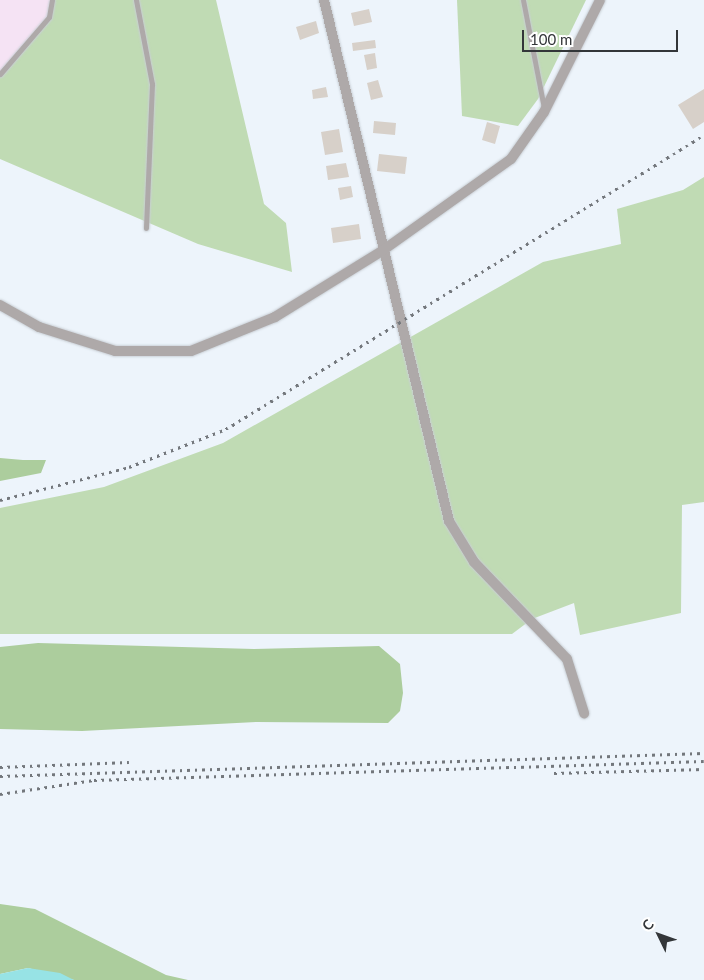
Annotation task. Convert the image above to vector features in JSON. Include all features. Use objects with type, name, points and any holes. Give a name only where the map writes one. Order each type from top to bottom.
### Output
[{"type":"street","points":[[324,0],[382,251],[449,521],[474,562],[567,659],[584,713]]},
{"type":"street","points":[[0,305],[39,327],[115,351],[191,351],[275,317],[382,251],[512,159],[544,112],[600,0]]},
{"type":"lane","points":[[0,74],[49,17],[52,0]]},
{"type":"lane","points":[[136,0],[152,84],[146,228]]},
{"type":"lane","points":[[523,0],[544,112]]},
{"type":"shaded area","points":[[0,0],[52,0],[49,17],[0,74]]},
{"type":"green space","points":[[52,0],[216,0],[264,204],[286,223],[292,272],[198,244],[0,159],[0,74],[49,17]]},
{"type":"green space","points":[[457,0],[586,0],[538,99],[518,126],[462,116]]},
{"type":"green space","points":[[704,177],[704,502],[682,505],[681,613],[580,635],[574,603],[532,619],[512,634],[0,634],[0,508],[104,487],[223,443],[543,262],[621,244],[617,209],[683,190]]},
{"type":"green space","points":[[0,458],[46,460],[41,473],[0,481]]},
{"type":"green space","points":[[38,643],[254,649],[379,646],[400,664],[403,693],[400,711],[388,723],[256,722],[82,731],[0,729],[0,647]]},
{"type":"green space","points":[[0,904],[35,909],[166,975],[188,980],[74,980],[28,968],[0,974]]},
{"type":"water","points":[[28,968],[60,973],[74,980],[0,980],[0,974]]},
{"type":"building","points":[[369,9],[372,22],[354,26],[351,13]]},
{"type":"building","points":[[316,21],[319,33],[300,40],[296,27]]},
{"type":"building","points":[[375,40],[376,48],[353,51],[352,43]]},
{"type":"building","points":[[375,53],[377,68],[367,70],[364,55]]},
{"type":"building","points":[[378,80],[383,97],[371,100],[367,83]]},
{"type":"building","points":[[326,87],[328,97],[313,99],[312,90]]},
{"type":"building","points":[[704,89],[704,122],[693,129],[678,105]]},
{"type":"building","points":[[374,121],[396,123],[395,135],[373,133]]},
{"type":"building","points":[[487,122],[500,126],[495,144],[482,140]]},
{"type":"building","points":[[339,129],[343,152],[325,155],[321,132]]},
{"type":"building","points":[[379,154],[407,157],[405,174],[377,171]]},
{"type":"building","points":[[346,163],[349,177],[328,180],[326,166]]},
{"type":"building","points":[[351,186],[353,197],[340,200],[338,188]]},
{"type":"building","points":[[359,224],[361,239],[333,243],[331,228]]},
{"type":"railway","points":[[0,500],[129,467],[226,429],[704,135]]},
{"type":"railway","points":[[0,776],[704,753]]},
{"type":"railway","points":[[0,794],[94,780],[704,761]]},
{"type":"railway","points":[[0,767],[129,762]]},
{"type":"railway","points":[[554,773],[704,769]]}]
